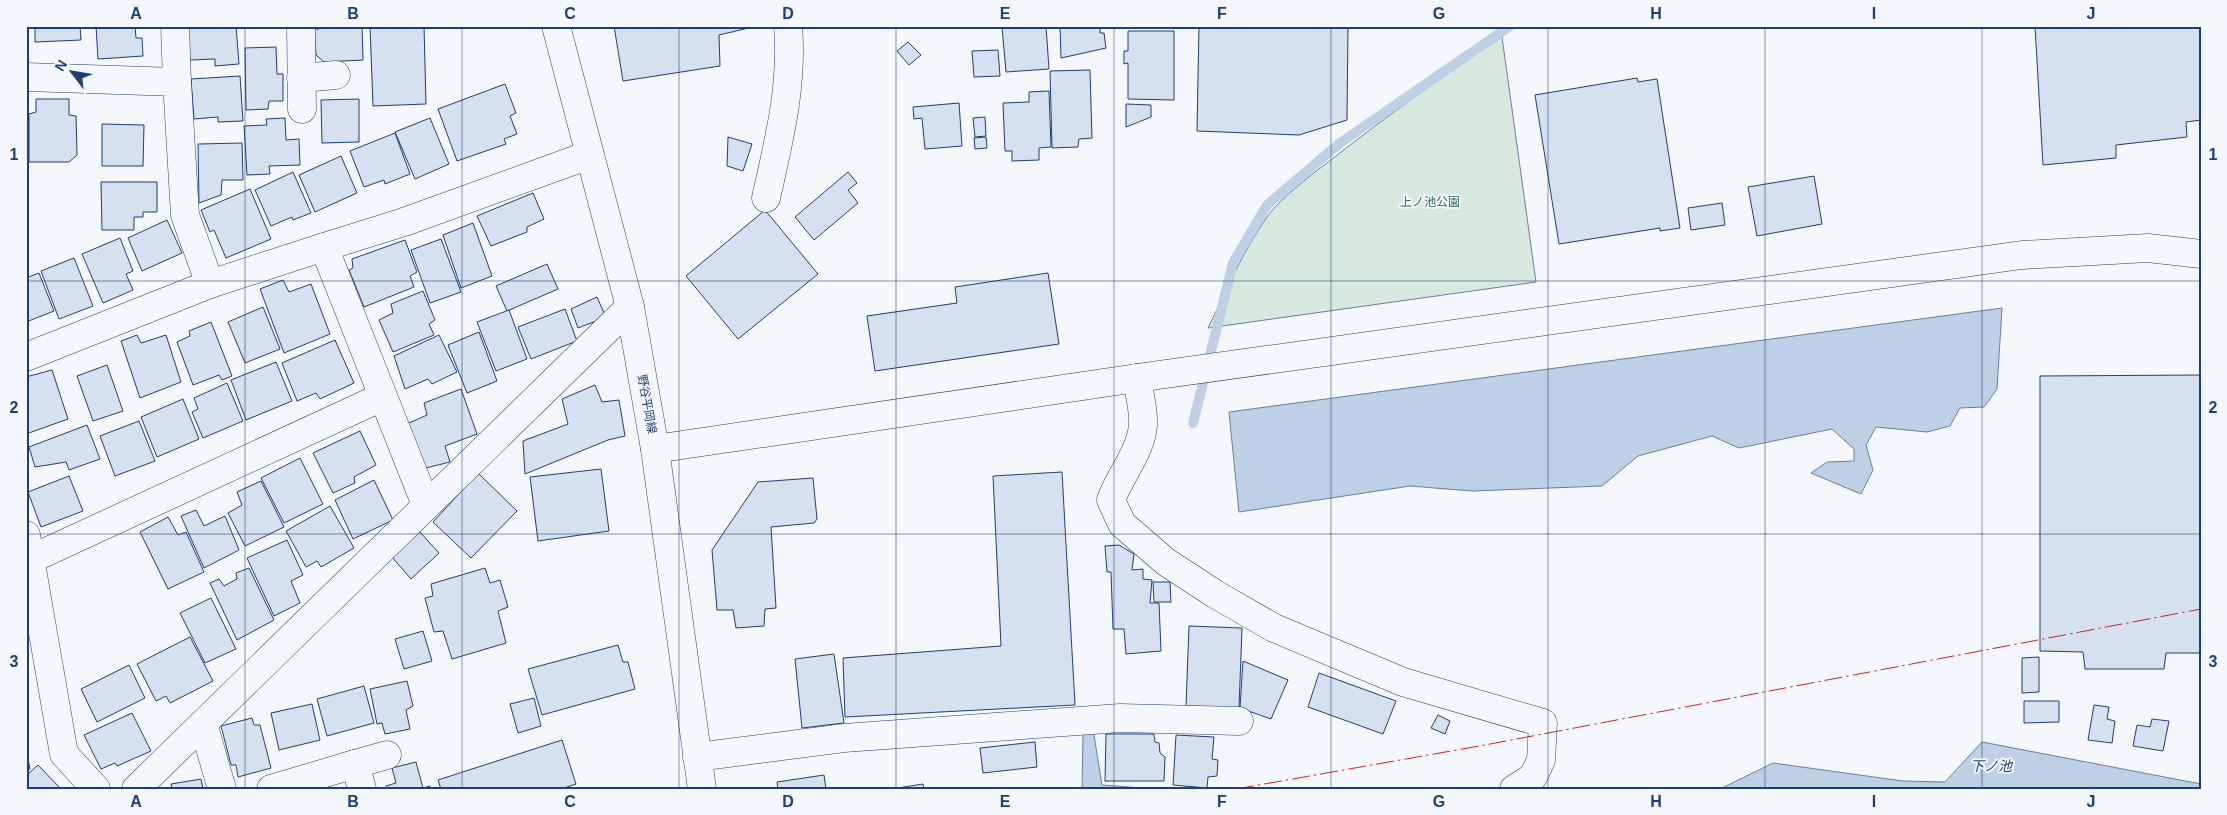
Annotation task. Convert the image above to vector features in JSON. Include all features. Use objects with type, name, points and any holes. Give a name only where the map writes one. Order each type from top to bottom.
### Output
[{"type":"street","points":[[175,26],[185,216],[210,284]]},
{"type":"street","points":[[301,26],[302,110]]},
{"type":"street","name":"野谷平岡線","points":[[556,26],[630,307],[654,449],[702,789]]},
{"type":"street","points":[[766,198],[785,117],[788,74],[788,26]]},
{"type":"street","points":[[301,78],[336,75]]},
{"type":"street","points":[[26,77],[178,82]]},
{"type":"street","points":[[26,357],[210,284],[404,222],[590,155]]},
{"type":"street","points":[[324,247],[426,505]]},
{"type":"street","points":[[654,449],[1137,378],[2022,255],[2148,248],[2201,254]]},
{"type":"street","points":[[136,789],[630,307]]},
{"type":"street","points":[[1137,378],[1143,425],[1135,454],[1117,482],[1111,500],[1122,524],[1166,562],[1215,594],[1274,628],[1403,682],[1543,723],[1541,760],[1533,777],[1514,789]]},
{"type":"street","points":[[96,789],[64,754],[28,547],[382,396]]},
{"type":"street","points":[[697,757],[844,738],[1110,719],[1239,721]]},
{"type":"street","points":[[203,724],[222,789]]},
{"type":"street","points":[[271,789],[359,777],[387,754]]},
{"type":"green space","name":"上ノ池公園","points":[[1502,37],[1536,282],[1208,328],[1250,243],[1267,217],[1280,202],[1307,178],[1374,127]]},
{"type":"water","points":[[2002,308],[1997,389],[1984,407],[1960,408],[1950,426],[1927,432],[1876,427],[1866,445],[1873,470],[1861,494],[1811,473],[1827,462],[1854,461],[1854,449],[1832,429],[1739,448],[1712,436],[1638,456],[1602,486],[1472,491],[1410,486],[1239,512],[1229,412]]},
{"type":"water","points":[[1093,729],[1102,785],[1156,789],[1082,789],[1083,734]]},
{"type":"water","name":"下ノ池","points":[[1982,742],[2201,784],[2201,789],[1720,789],[1773,763],[1903,781],[1945,782]]},
{"type":"building","points":[[26,26],[80,26],[81,40],[35,42],[35,28],[26,29]]},
{"type":"building","points":[[96,26],[135,26],[136,38],[142,38],[143,56],[98,59]]},
{"type":"building","points":[[187,26],[236,26],[239,64],[215,66],[215,59],[190,60]]},
{"type":"building","points":[[319,26],[362,26],[363,60],[324,62],[316,55],[314,29],[319,29]]},
{"type":"building","points":[[370,26],[424,26],[426,104],[373,106]]},
{"type":"building","points":[[614,26],[753,27],[719,35],[720,66],[623,81]]},
{"type":"building","points":[[1046,26],[1049,69],[1006,72],[1002,27]]},
{"type":"building","points":[[1060,26],[1100,26],[1100,33],[1104,33],[1106,48],[1061,58]]},
{"type":"building","points":[[1199,26],[1348,26],[1347,120],[1299,135],[1197,131]]},
{"type":"building","points":[[2035,26],[2201,26],[2201,120],[2186,122],[2187,137],[2116,145],[2116,158],[2043,165]]},
{"type":"building","points":[[1128,31],[1174,31],[1174,100],[1128,99],[1128,63],[1124,64],[1124,51],[1128,51]]},
{"type":"building","points":[[908,42],[921,55],[909,65],[897,51]]},
{"type":"building","points":[[276,47],[277,74],[283,74],[283,101],[269,101],[268,109],[246,110],[245,48]]},
{"type":"building","points":[[998,50],[1000,76],[974,77],[972,51]]},
{"type":"building","points":[[1090,70],[1092,138],[1079,139],[1078,147],[1052,148],[1050,71]]},
{"type":"building","points":[[240,76],[243,121],[218,122],[218,117],[194,119],[191,79]]},
{"type":"building","points":[[1637,78],[1638,82],[1657,79],[1680,228],[1660,231],[1660,228],[1559,244],[1535,95]]},
{"type":"building","points":[[505,84],[516,113],[510,116],[517,134],[504,139],[506,144],[457,161],[438,109]]},
{"type":"building","points":[[1049,91],[1051,147],[1039,148],[1039,160],[1012,161],[1012,151],[1005,151],[1003,103],[1029,102],[1029,92]]},
{"type":"building","points":[[36,99],[69,99],[69,115],[76,116],[77,155],[69,162],[29,162],[29,114],[36,112]]},
{"type":"building","points":[[359,99],[359,142],[322,143],[321,100]]},
{"type":"building","points":[[959,103],[962,146],[925,149],[922,118],[914,119],[913,107]]},
{"type":"building","points":[[1126,104],[1151,105],[1151,117],[1126,127]]},
{"type":"building","points":[[985,117],[986,136],[975,137],[973,118]]},
{"type":"building","points":[[285,118],[286,140],[299,139],[300,165],[269,166],[270,174],[247,175],[244,126],[267,125],[266,119]]},
{"type":"building","points":[[430,118],[449,164],[415,179],[395,132]]},
{"type":"building","points":[[102,124],[144,125],[143,166],[102,166]]},
{"type":"building","points":[[395,133],[410,174],[385,184],[384,180],[364,187],[350,151]]},
{"type":"building","points":[[728,137],[752,144],[743,171],[727,166]]},
{"type":"building","points":[[986,137],[987,148],[975,149],[974,138]]},
{"type":"building","points":[[242,143],[243,180],[222,180],[221,195],[199,203],[198,144]]},
{"type":"building","points":[[341,156],[357,193],[315,212],[299,175]]},
{"type":"building","points":[[293,172],[311,213],[293,220],[292,217],[271,226],[255,190]]},
{"type":"building","points":[[848,172],[857,183],[848,190],[858,203],[814,240],[795,217]]},
{"type":"building","points":[[1814,176],[1822,224],[1757,236],[1748,187]]},
{"type":"building","points":[[101,182],[157,182],[157,212],[143,212],[143,217],[134,217],[134,230],[102,230]]},
{"type":"building","points":[[250,189],[271,239],[226,258],[214,230],[210,232],[201,210]]},
{"type":"building","points":[[533,193],[544,219],[527,227],[527,232],[491,246],[477,216]]},
{"type":"building","points":[[1722,203],[1725,225],[1691,230],[1688,208]]},
{"type":"building","points":[[765,210],[818,274],[738,339],[686,276]]},
{"type":"building","points":[[167,220],[182,253],[142,271],[128,238]]},
{"type":"building","points":[[473,223],[492,276],[461,288],[443,235]]},
{"type":"building","points":[[120,238],[133,271],[126,274],[133,290],[103,303],[82,254]]},
{"type":"building","points":[[441,239],[461,292],[430,303],[411,250]]},
{"type":"building","points":[[405,240],[417,272],[410,276],[414,287],[364,307],[349,270],[353,268],[352,259]]},
{"type":"building","points":[[74,258],[93,306],[59,319],[41,271]]},
{"type":"building","points":[[547,264],[558,289],[507,311],[496,286]]},
{"type":"building","points":[[39,273],[54,311],[26,322],[26,278]]},
{"type":"building","points":[[1048,273],[1059,344],[875,371],[867,316],[957,303],[955,287]]},
{"type":"building","points":[[283,280],[289,292],[311,284],[330,334],[284,353],[260,289]]},
{"type":"building","points":[[423,291],[435,320],[429,324],[434,335],[393,352],[379,320],[393,313],[391,304]]},
{"type":"building","points":[[597,297],[604,313],[599,320],[578,328],[571,309]]},
{"type":"building","points":[[263,307],[280,349],[245,363],[228,322]]},
{"type":"building","points":[[565,309],[577,341],[531,359],[518,327]]},
{"type":"building","points":[[509,310],[527,359],[496,371],[477,322]]},
{"type":"building","points":[[211,322],[232,376],[222,380],[219,375],[193,385],[177,342],[190,336],[189,331]]},
{"type":"building","points":[[479,332],[497,381],[467,393],[448,345]]},
{"type":"building","points":[[137,335],[141,343],[166,335],[181,382],[140,398],[121,341]]},
{"type":"building","points":[[439,335],[457,372],[432,384],[428,379],[405,389],[394,356]]},
{"type":"building","points":[[335,340],[354,383],[320,399],[316,393],[297,401],[282,363]]},
{"type":"building","points":[[276,362],[292,401],[246,420],[231,380]]},
{"type":"building","points":[[107,365],[123,411],[93,421],[77,376]]},
{"type":"building","points":[[52,370],[68,419],[26,434],[26,377]]},
{"type":"building","points":[[2201,375],[2201,653],[2166,653],[2164,669],[2085,669],[2083,652],[2040,651],[2040,376]]},
{"type":"building","points":[[227,383],[243,421],[203,438],[192,412],[198,409],[194,398]]},
{"type":"building","points":[[595,385],[602,402],[619,400],[625,436],[608,440],[525,474],[523,441],[568,424],[562,399]]},
{"type":"building","points":[[461,389],[477,434],[445,446],[450,462],[426,468],[407,424],[427,415],[424,403]]},
{"type":"building","points":[[183,399],[199,439],[157,457],[141,417]]},
{"type":"building","points":[[139,421],[155,461],[115,476],[100,436]]},
{"type":"building","points":[[87,425],[100,459],[69,470],[66,462],[35,467],[29,447]]},
{"type":"building","points":[[360,431],[376,465],[354,477],[355,483],[333,493],[313,453]]},
{"type":"building","points":[[300,458],[323,504],[284,523],[261,478]]},
{"type":"building","points":[[601,469],[609,531],[538,541],[530,477]]},
{"type":"building","points":[[1062,472],[1075,705],[845,717],[843,658],[1001,646],[993,476]]},
{"type":"building","points":[[478,473],[517,511],[471,558],[433,522]]},
{"type":"building","points":[[69,476],[83,511],[41,527],[28,492]]},
{"type":"building","points":[[813,478],[817,519],[814,523],[771,527],[776,608],[765,609],[764,626],[736,628],[733,610],[717,610],[712,550],[758,482]]},
{"type":"building","points":[[374,480],[393,520],[353,539],[335,500]]},
{"type":"building","points":[[261,481],[284,527],[245,546],[228,513],[242,505],[237,492]]},
{"type":"building","points":[[330,506],[354,548],[321,567],[317,561],[306,567],[286,531]]},
{"type":"building","points":[[196,510],[204,526],[225,516],[239,550],[204,568],[181,516]]},
{"type":"building","points":[[168,517],[178,535],[186,532],[204,572],[168,589],[140,532]]},
{"type":"building","points":[[419,531],[439,553],[411,579],[391,556]]},
{"type":"building","points":[[287,540],[303,575],[291,581],[300,603],[274,616],[247,558]]},
{"type":"building","points":[[1119,545],[1134,554],[1132,570],[1143,569],[1143,579],[1152,580],[1150,603],[1159,603],[1161,651],[1126,654],[1124,629],[1113,629],[1111,572],[1107,572],[1105,546]]},
{"type":"building","points":[[249,568],[274,620],[237,640],[210,583],[219,579],[224,586],[237,579],[236,573]]},
{"type":"building","points":[[485,568],[490,583],[500,580],[508,607],[498,611],[506,643],[452,659],[443,631],[434,632],[425,598],[433,596],[431,584]]},
{"type":"building","points":[[1153,582],[1170,582],[1171,602],[1154,602]]},
{"type":"building","points":[[211,598],[236,649],[205,663],[180,613]]},
{"type":"building","points":[[1189,626],[1242,628],[1239,708],[1186,706]]},
{"type":"building","points":[[423,631],[432,661],[404,669],[395,639]]},
{"type":"building","points":[[190,637],[213,681],[170,703],[166,696],[156,701],[137,664]]},
{"type":"building","points":[[618,645],[623,662],[628,662],[635,689],[542,715],[528,669]]},
{"type":"building","points":[[834,654],[844,723],[802,728],[795,659]]},
{"type":"building","points":[[2039,657],[2039,692],[2022,693],[2022,658]]},
{"type":"building","points":[[1243,661],[1288,680],[1271,719],[1240,708]]},
{"type":"building","points":[[129,665],[145,698],[97,722],[81,689]]},
{"type":"building","points":[[1319,673],[1396,701],[1383,734],[1308,707]]},
{"type":"building","points":[[407,681],[413,706],[406,710],[410,729],[385,734],[382,723],[377,724],[370,689]]},
{"type":"building","points":[[364,686],[374,723],[327,736],[317,699]]},
{"type":"building","points":[[534,698],[541,726],[518,733],[510,704]]},
{"type":"building","points":[[2024,701],[2059,701],[2059,722],[2024,723]]},
{"type":"building","points":[[312,704],[320,740],[279,750],[271,713]]},
{"type":"building","points":[[2094,705],[2109,707],[2107,719],[2115,721],[2112,743],[2088,740]]},
{"type":"building","points":[[132,713],[151,751],[117,766],[115,763],[101,769],[84,735]]},
{"type":"building","points":[[1438,715],[1450,721],[1445,734],[1431,728]]},
{"type":"building","points":[[252,718],[254,725],[260,725],[271,768],[238,777],[236,765],[231,765],[221,726]]},
{"type":"building","points":[[2152,719],[2169,721],[2163,751],[2133,746],[2137,725],[2150,727]]},
{"type":"building","points":[[1106,734],[1154,734],[1155,742],[1159,743],[1160,753],[1165,757],[1164,781],[1105,781]]},
{"type":"building","points":[[1176,735],[1214,737],[1212,759],[1218,760],[1217,776],[1208,777],[1207,788],[1173,785]]},
{"type":"building","points":[[562,740],[576,784],[561,789],[441,789],[438,780]]},
{"type":"building","points":[[1035,742],[1037,767],[983,773],[980,748]]},
{"type":"building","points":[[26,748],[30,769],[26,770]]},
{"type":"building","points":[[416,762],[423,788],[430,786],[430,789],[386,789],[386,786],[396,783],[392,768]]},
{"type":"building","points":[[38,765],[61,789],[26,789],[26,776]]},
{"type":"building","points":[[824,775],[826,789],[778,789],[777,782]]},
{"type":"building","points":[[201,779],[203,789],[172,789],[171,784]]},
{"type":"building","points":[[923,784],[924,789],[891,789]]},
{"type":"waterway","points":[[1193,423],[1233,263],[1267,205],[1340,143],[1510,26]]},
{"type":"power","points":[[1236,789],[1485,745],[2201,609]]}]
